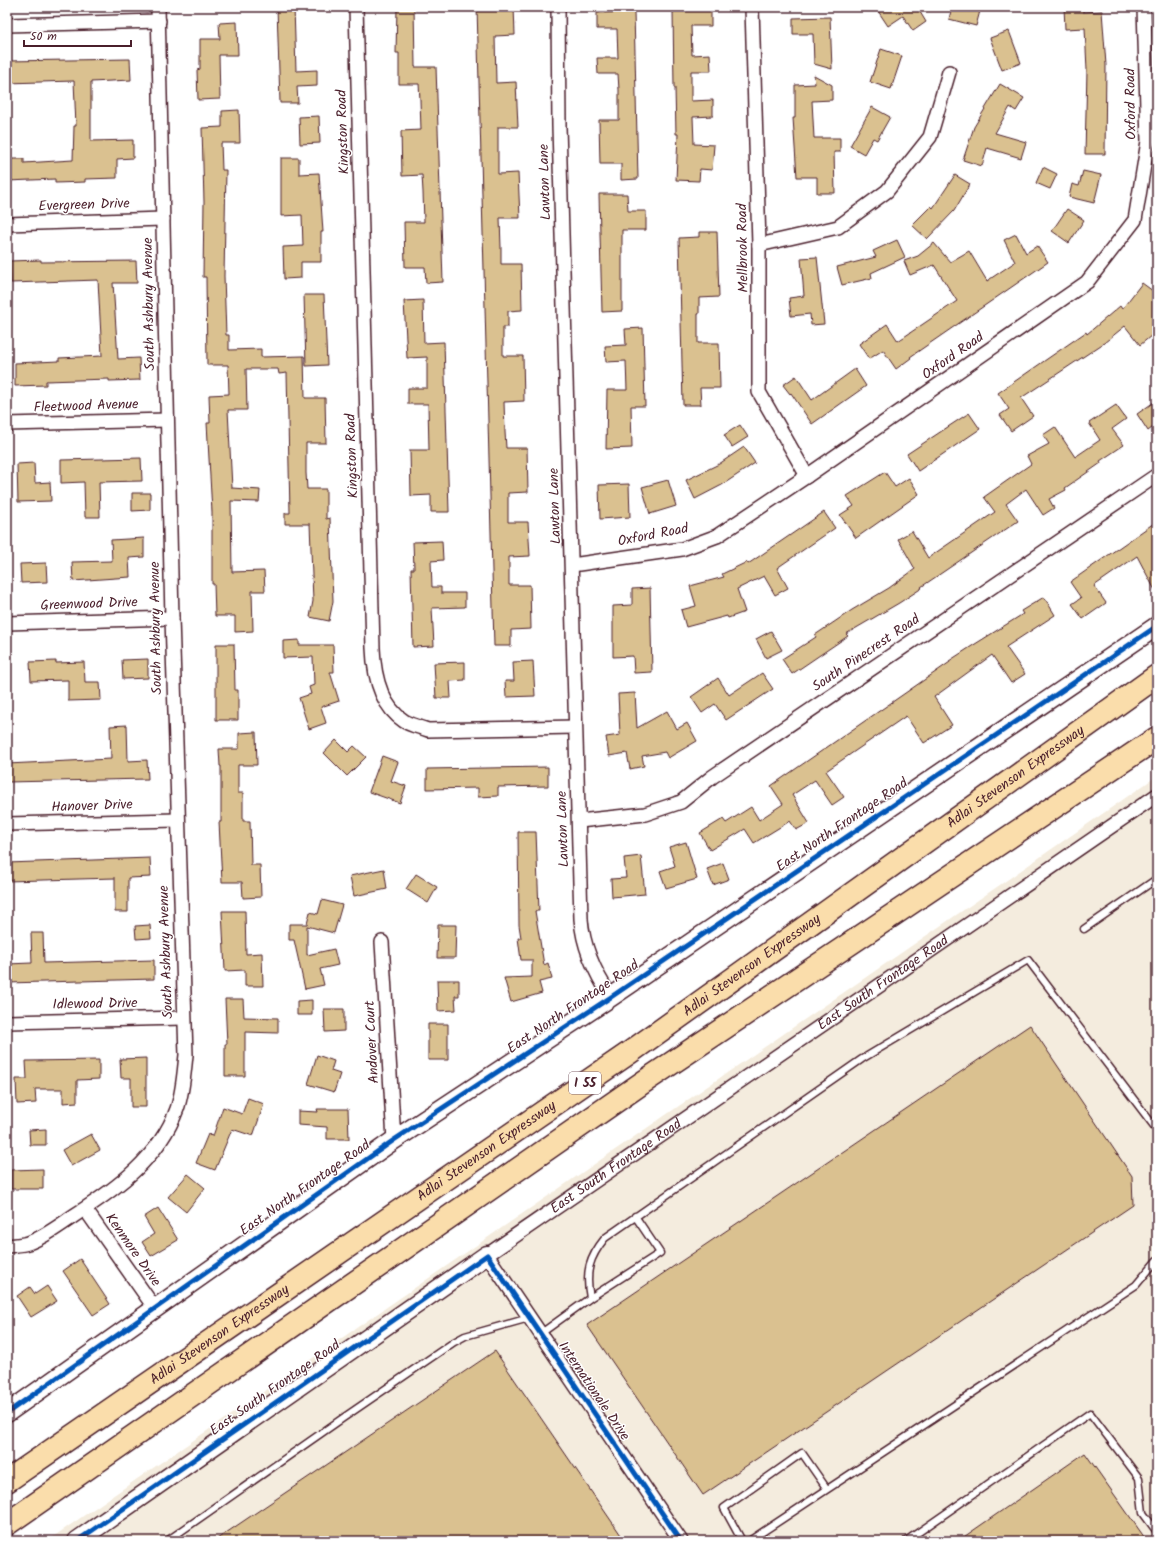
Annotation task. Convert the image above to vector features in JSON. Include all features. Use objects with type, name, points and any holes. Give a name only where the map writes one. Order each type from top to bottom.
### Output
[{"type":"highway","name":"Adlai Stevenson Expressway","points":[[7,1481],[629,1053],[1157,676]]},
{"type":"highway","name":"I 55","points":[[7,1524],[645,1081],[1157,738]]},
{"type":"street","name":"South Ashbury Avenue","points":[[7,1246],[32,1241],[85,1209],[126,1180],[141,1167],[167,1131],[177,1108],[183,1084],[186,1055],[177,820],[158,7]]},
{"type":"street","name":"Kingston Road","points":[[356,7],[373,648],[377,683],[383,697],[393,711],[405,722],[428,730],[575,727]]},
{"type":"street","name":"Lawton Lane","points":[[558,7],[559,134],[582,933],[588,955],[601,982],[611,997]]},
{"type":"street","name":"Mellbrook Road","points":[[752,7],[759,245],[759,392],[807,476]]},
{"type":"street","name":"Oxford Road","points":[[572,565],[682,549],[717,536],[807,476],[1087,282],[1135,220],[1148,141],[1144,7]]},
{"type":"street","points":[[7,25],[159,21]]},
{"type":"street","points":[[759,245],[838,227],[887,191],[930,137],[949,72]]},
{"type":"street","name":"Evergreen Drive","points":[[7,224],[163,219]]},
{"type":"street","name":"Fleetwood Avenue","points":[[7,424],[167,420]]},
{"type":"street","name":"South Pinecrest Road","points":[[579,821],[645,814],[681,802],[712,777],[1157,475]]},
{"type":"street","name":"Greenwood Drive","points":[[7,623],[172,618]]},
{"type":"street","name":"East North Frontage Road","points":[[7,1413],[156,1310],[394,1140],[611,997],[1157,626]]},
{"type":"street","name":"East South Frontage Road","points":[[76,1541],[487,1255],[1157,795]]},
{"type":"street","name":"Hanover Drive","points":[[7,824],[177,820]]},
{"type":"street","name":"Andover Court","points":[[382,942],[394,1140]]},
{"type":"street","name":"Idlewood Drive","points":[[7,1022],[184,1018]]},
{"type":"street","name":"Kenmore Drive","points":[[85,1209],[156,1310]]},
{"type":"street","name":"Internationale Drive","points":[[487,1255],[681,1541]]},
{"type":"lane","points":[[1084,929],[1156,881]]},
{"type":"lane","points":[[590,1298],[587,1283],[589,1265],[594,1252],[605,1238],[862,1059],[1028,960],[1157,1130]]},
{"type":"lane","points":[[540,1334],[590,1298],[660,1253],[635,1216]]},
{"type":"lane","points":[[750,1541],[1136,1285],[1157,1260]]},
{"type":"lane","points":[[167,1541],[454,1342],[465,1336],[530,1318]]},
{"type":"lane","points":[[906,1541],[1090,1413],[1139,1478],[1143,1513],[1157,1532]]},
{"type":"lane","points":[[742,1541],[724,1508],[802,1454],[828,1489]]},
{"type":"shaded area","points":[[1157,776],[1157,1541],[47,1541],[1010,878]]},
{"type":"building","points":[[277,7],[294,7],[296,71],[317,70],[317,86],[297,87],[298,103],[280,103]]},
{"type":"building","points":[[397,7],[414,7],[415,67],[436,67],[443,282],[426,283],[425,267],[405,267],[404,222],[424,222],[422,175],[402,176],[401,131],[421,130],[419,84],[399,84],[399,53],[396,53]]},
{"type":"building","points":[[477,7],[514,7],[515,35],[495,36],[496,83],[516,82],[518,127],[498,127],[498,174],[518,173],[520,218],[500,218],[501,264],[521,264],[522,310],[508,311],[508,327],[503,327],[503,356],[523,356],[524,401],[504,402],[506,448],[527,448],[528,492],[508,493],[508,522],[528,522],[530,556],[509,557],[509,585],[530,585],[531,629],[511,630],[511,646],[494,646]]},
{"type":"building","points":[[884,7],[917,7],[926,22],[913,31],[903,16],[888,26],[878,11]]},
{"type":"building","points":[[952,7],[981,7],[976,26],[949,19]]},
{"type":"building","points":[[1064,7],[1083,7],[1083,12],[1102,11],[1106,65],[1105,154],[1085,154],[1087,70],[1085,28],[1065,29]]},
{"type":"building","points":[[673,10],[711,10],[711,26],[691,26],[692,55],[710,54],[711,71],[691,71],[691,101],[713,100],[713,116],[693,117],[694,144],[714,145],[712,170],[700,169],[699,181],[676,180],[678,134],[676,134],[674,88]]},
{"type":"building","points":[[634,12],[638,179],[621,180],[621,164],[600,164],[599,120],[619,120],[619,90],[618,74],[598,74],[597,58],[618,58],[617,29],[597,29],[597,13]]},
{"type":"building","points":[[830,17],[832,69],[814,64],[813,34],[793,34],[793,18]]},
{"type":"building","points":[[237,22],[238,55],[219,55],[220,99],[198,100],[197,70],[200,69],[200,39],[220,39],[219,23]]},
{"type":"building","points":[[1009,31],[1021,63],[1002,70],[990,38]]},
{"type":"building","points":[[881,49],[902,56],[891,89],[870,82]]},
{"type":"building","points":[[130,59],[131,80],[91,82],[91,141],[133,140],[133,158],[117,159],[117,178],[85,179],[85,182],[55,183],[55,179],[8,181],[7,159],[24,159],[24,163],[73,160],[74,126],[76,126],[74,81],[7,83],[7,61]]},
{"type":"building","points":[[814,75],[832,85],[832,100],[812,101],[814,138],[840,138],[840,152],[834,152],[835,193],[817,193],[817,177],[797,177],[793,118],[795,118],[795,85],[815,84]]},
{"type":"building","points":[[1000,84],[1024,98],[1016,111],[1010,107],[995,133],[1026,142],[1021,158],[987,148],[982,166],[963,160],[974,127]]},
{"type":"building","points":[[872,107],[890,117],[877,140],[873,138],[864,154],[850,146]]},
{"type":"building","points":[[239,110],[240,143],[221,143],[222,170],[226,170],[224,276],[226,335],[229,335],[229,350],[261,349],[261,357],[304,356],[305,398],[325,398],[326,443],[306,443],[306,473],[307,489],[326,489],[326,519],[330,518],[333,601],[329,621],[310,617],[313,601],[310,524],[285,524],[285,513],[290,513],[287,373],[279,374],[278,369],[246,369],[247,410],[228,410],[232,488],[260,490],[259,502],[231,501],[232,572],[264,571],[265,591],[252,591],[253,631],[235,632],[235,616],[215,616],[214,584],[212,584],[212,512],[207,423],[210,423],[209,395],[229,394],[228,365],[207,365],[206,277],[203,277],[204,202],[202,128],[222,127],[222,111]]},
{"type":"building","points":[[319,116],[320,143],[300,144],[299,117]]},
{"type":"building","points":[[281,158],[299,158],[299,174],[319,173],[323,232],[321,232],[321,262],[301,262],[301,278],[284,279],[283,247],[303,246],[302,215],[281,216]]},
{"type":"building","points":[[1043,167],[1057,174],[1050,189],[1036,183]]},
{"type":"building","points":[[1083,171],[1101,175],[1094,203],[1069,197],[1072,184],[1079,186]]},
{"type":"building","points":[[955,175],[970,184],[954,211],[927,239],[912,225],[931,206],[933,208]]},
{"type":"building","points":[[599,194],[627,194],[628,211],[646,211],[646,230],[622,230],[622,311],[602,312]]},
{"type":"building","points":[[1067,209],[1084,220],[1069,243],[1052,231]]},
{"type":"building","points":[[699,232],[717,232],[719,297],[699,298],[698,343],[719,343],[720,388],[700,388],[701,405],[683,405],[679,238],[699,237]]},
{"type":"building","points":[[1016,234],[1026,253],[1037,246],[1048,262],[910,357],[911,358],[896,369],[883,350],[869,359],[859,344],[887,324],[898,341],[957,301],[934,265],[910,275],[904,261],[918,256],[934,243],[950,262],[969,251],[987,281],[1015,262],[1004,240]]},
{"type":"building","points":[[897,240],[905,257],[871,273],[872,278],[842,285],[837,267],[876,257],[873,251]]},
{"type":"building","points":[[817,257],[824,324],[811,325],[810,314],[791,316],[789,298],[804,296],[801,258]]},
{"type":"building","points":[[41,260],[41,262],[136,261],[137,283],[113,283],[118,359],[139,358],[140,380],[109,381],[109,379],[46,381],[46,385],[15,386],[15,363],[59,361],[59,358],[102,356],[98,280],[11,283],[10,261]]},
{"type":"building","points":[[1142,283],[1157,294],[1157,331],[1140,345],[1125,326],[1104,343],[1021,398],[1033,416],[1011,431],[1000,415],[1009,409],[998,393],[1086,332],[1087,334],[1120,306],[1122,309]]},
{"type":"building","points":[[304,295],[324,295],[327,365],[306,366]]},
{"type":"building","points":[[423,300],[424,343],[444,342],[449,512],[431,512],[431,495],[411,496],[410,450],[429,450],[428,404],[408,404],[408,388],[427,388],[427,357],[407,358],[404,301]]},
{"type":"building","points":[[643,328],[645,406],[631,406],[632,448],[606,449],[607,390],[627,390],[626,361],[606,362],[605,346],[626,345],[625,329]]},
{"type":"building","points":[[855,369],[866,386],[812,424],[791,393],[790,394],[783,385],[796,376],[812,400]]},
{"type":"building","points":[[1157,400],[1157,424],[1148,431],[1137,414]]},
{"type":"building","points":[[1116,405],[1126,419],[1112,429],[1124,445],[1100,461],[1101,463],[1065,488],[1066,490],[1049,499],[1054,508],[1043,515],[1026,489],[1006,504],[1018,521],[921,587],[922,588],[846,634],[848,636],[792,674],[782,659],[816,637],[815,635],[852,610],[889,588],[915,569],[898,539],[912,531],[928,558],[995,512],[984,497],[1031,464],[1027,456],[1049,444],[1043,435],[1055,427],[1075,457],[1100,440],[1089,423]]},
{"type":"building","points":[[969,413],[980,429],[918,471],[907,454]]},
{"type":"building","points":[[740,425],[748,437],[732,447],[724,435]]},
{"type":"building","points":[[744,447],[755,463],[722,485],[695,499],[686,480],[719,464]]},
{"type":"building","points":[[141,458],[142,481],[99,482],[100,517],[85,517],[84,482],[61,483],[61,460]]},
{"type":"building","points":[[34,463],[35,483],[50,482],[51,501],[18,502],[17,464]]},
{"type":"building","points":[[885,472],[895,487],[909,478],[919,494],[856,538],[840,515],[854,506],[847,496]]},
{"type":"building","points":[[668,480],[676,506],[650,514],[642,487]]},
{"type":"building","points":[[629,484],[630,517],[600,519],[599,485]]},
{"type":"building","points":[[132,493],[150,493],[150,510],[132,511]]},
{"type":"building","points":[[824,512],[835,528],[777,568],[788,588],[775,595],[764,576],[737,589],[745,612],[728,618],[727,616],[686,627],[681,610],[696,606],[690,586],[724,577],[722,574],[747,562],[748,564]]},
{"type":"building","points":[[1157,521],[1157,594],[1137,556],[1094,586],[1106,603],[1083,619],[1072,604],[1081,598],[1070,582]]},
{"type":"building","points":[[144,538],[144,557],[129,558],[130,577],[73,581],[72,562],[112,561],[111,540]]},
{"type":"building","points":[[442,541],[443,560],[431,561],[432,587],[441,587],[441,593],[465,593],[465,607],[432,608],[434,646],[413,647],[411,569],[414,569],[413,542]]},
{"type":"building","points":[[46,563],[47,582],[21,583],[20,564]]},
{"type":"building","points":[[650,588],[652,672],[634,673],[633,656],[613,657],[613,606],[632,605],[632,589]]},
{"type":"building","points":[[1044,597],[1055,615],[1006,647],[1025,674],[1011,683],[992,655],[934,697],[952,725],[924,743],[906,716],[826,771],[844,797],[832,805],[815,780],[792,795],[809,823],[796,830],[790,821],[754,843],[745,829],[710,850],[700,833],[723,819],[726,823],[751,807],[759,820],[783,804],[771,786],[950,662],[949,661],[1023,614],[1021,611]]},
{"type":"building","points":[[771,631],[782,650],[766,658],[756,639]]},
{"type":"building","points":[[299,640],[299,645],[333,645],[334,672],[330,672],[339,701],[321,707],[326,723],[309,729],[299,698],[311,694],[309,687],[314,685],[313,657],[283,658],[283,641]]},
{"type":"building","points":[[216,644],[234,644],[235,690],[238,690],[238,720],[216,720]]},
{"type":"building","points":[[148,659],[148,678],[123,679],[122,660]]},
{"type":"building","points":[[56,661],[56,663],[84,662],[85,682],[100,682],[101,700],[68,701],[68,680],[31,681],[30,662]]},
{"type":"building","points":[[533,661],[535,696],[506,697],[505,681],[514,681],[513,662]]},
{"type":"building","points":[[465,662],[465,680],[450,681],[451,698],[436,698],[434,663]]},
{"type":"building","points":[[762,673],[773,689],[726,720],[715,704],[702,713],[691,697],[718,678],[729,695]]},
{"type":"building","points":[[635,693],[637,728],[667,711],[677,729],[687,723],[697,741],[668,758],[665,752],[642,756],[644,766],[630,769],[627,753],[609,756],[606,737],[620,735],[618,694]]},
{"type":"building","points":[[127,725],[128,761],[147,760],[148,779],[7,782],[7,764],[111,759],[110,726]]},
{"type":"building","points":[[256,732],[257,765],[238,765],[238,793],[243,793],[243,821],[250,821],[251,865],[260,865],[261,897],[243,898],[242,882],[222,882],[219,822],[221,822],[221,766],[219,749],[239,749],[239,733]]},
{"type":"building","points":[[336,740],[348,752],[354,746],[366,757],[347,776],[324,753]]},
{"type":"building","points":[[382,756],[398,762],[391,781],[406,786],[400,803],[369,792]]},
{"type":"building","points":[[548,767],[548,786],[498,787],[498,796],[478,797],[478,788],[427,789],[427,769]]},
{"type":"building","points":[[518,832],[536,832],[539,911],[535,911],[544,965],[548,963],[552,979],[539,982],[542,993],[511,1002],[504,978],[532,977],[532,960],[521,960],[518,938],[521,938],[519,925]]},
{"type":"building","points":[[686,842],[697,879],[666,888],[660,871],[675,866],[669,847]]},
{"type":"building","points":[[641,856],[645,894],[612,897],[611,879],[626,878],[624,858]]},
{"type":"building","points":[[150,858],[151,877],[128,878],[128,912],[115,912],[115,878],[7,881],[7,863]]},
{"type":"building","points":[[723,863],[729,879],[713,885],[707,869]]},
{"type":"building","points":[[384,869],[387,889],[354,896],[350,876]]},
{"type":"building","points":[[416,874],[437,887],[428,903],[406,889]]},
{"type":"building","points":[[322,900],[342,905],[334,933],[307,926],[307,955],[334,949],[338,965],[320,969],[324,985],[305,989],[294,940],[289,940],[289,924],[307,924],[310,912],[318,914]]},
{"type":"building","points":[[222,911],[245,911],[246,954],[262,953],[263,986],[245,986],[245,970],[225,971]]},
{"type":"building","points":[[150,925],[151,938],[136,939],[135,926]]},
{"type":"building","points":[[438,925],[456,925],[455,958],[437,958]]},
{"type":"building","points":[[31,933],[43,933],[44,963],[154,960],[154,979],[7,983],[7,964],[32,963]]},
{"type":"building","points":[[437,980],[459,980],[459,996],[455,996],[456,1010],[438,1011]]},
{"type":"building","points":[[225,999],[243,999],[244,1017],[278,1018],[278,1033],[245,1032],[245,1076],[225,1076],[225,1044],[227,1044]]},
{"type":"building","points":[[312,1000],[312,1015],[297,1015],[297,1001]]},
{"type":"building","points":[[324,1009],[344,1009],[344,1031],[325,1032]]},
{"type":"building","points":[[428,1024],[448,1024],[448,1060],[428,1060]]},
{"type":"building","points":[[1030,1025],[1132,1176],[1133,1205],[703,1495],[587,1325]]},
{"type":"building","points":[[317,1055],[334,1061],[331,1071],[340,1074],[334,1092],[308,1084]]},
{"type":"building","points":[[146,1058],[146,1107],[131,1107],[131,1078],[121,1078],[120,1059]]},
{"type":"building","points":[[99,1060],[99,1079],[77,1080],[77,1102],[63,1103],[63,1089],[35,1089],[36,1103],[17,1104],[16,1079],[27,1079],[26,1061]]},
{"type":"building","points":[[248,1098],[264,1104],[253,1136],[232,1129],[215,1170],[196,1163],[208,1134],[213,1136],[223,1107],[242,1114]]},
{"type":"building","points":[[317,1109],[348,1109],[349,1139],[327,1139],[327,1127],[298,1125],[298,1111],[318,1112]]},
{"type":"building","points":[[46,1129],[46,1145],[30,1145],[29,1130]]},
{"type":"building","points":[[91,1134],[100,1150],[71,1166],[62,1150]]},
{"type":"building","points":[[43,1169],[43,1189],[11,1189],[11,1170]]},
{"type":"building","points":[[188,1174],[205,1188],[186,1212],[168,1197]]},
{"type":"building","points":[[158,1208],[178,1240],[151,1256],[142,1242],[154,1234],[144,1217]]},
{"type":"building","points":[[80,1259],[110,1304],[93,1315],[63,1271]]},
{"type":"building","points":[[47,1286],[57,1301],[31,1317],[17,1296],[30,1287],[35,1294]]},
{"type":"building","points":[[495,1351],[625,1541],[214,1541]]},
{"type":"building","points":[[1085,1453],[1147,1541],[958,1541]]},
{"type":"cycle path","points":[[7,1413],[394,1140],[611,997],[1157,626]]},
{"type":"cycle path","points":[[77,1541],[487,1255],[681,1541]]}]
